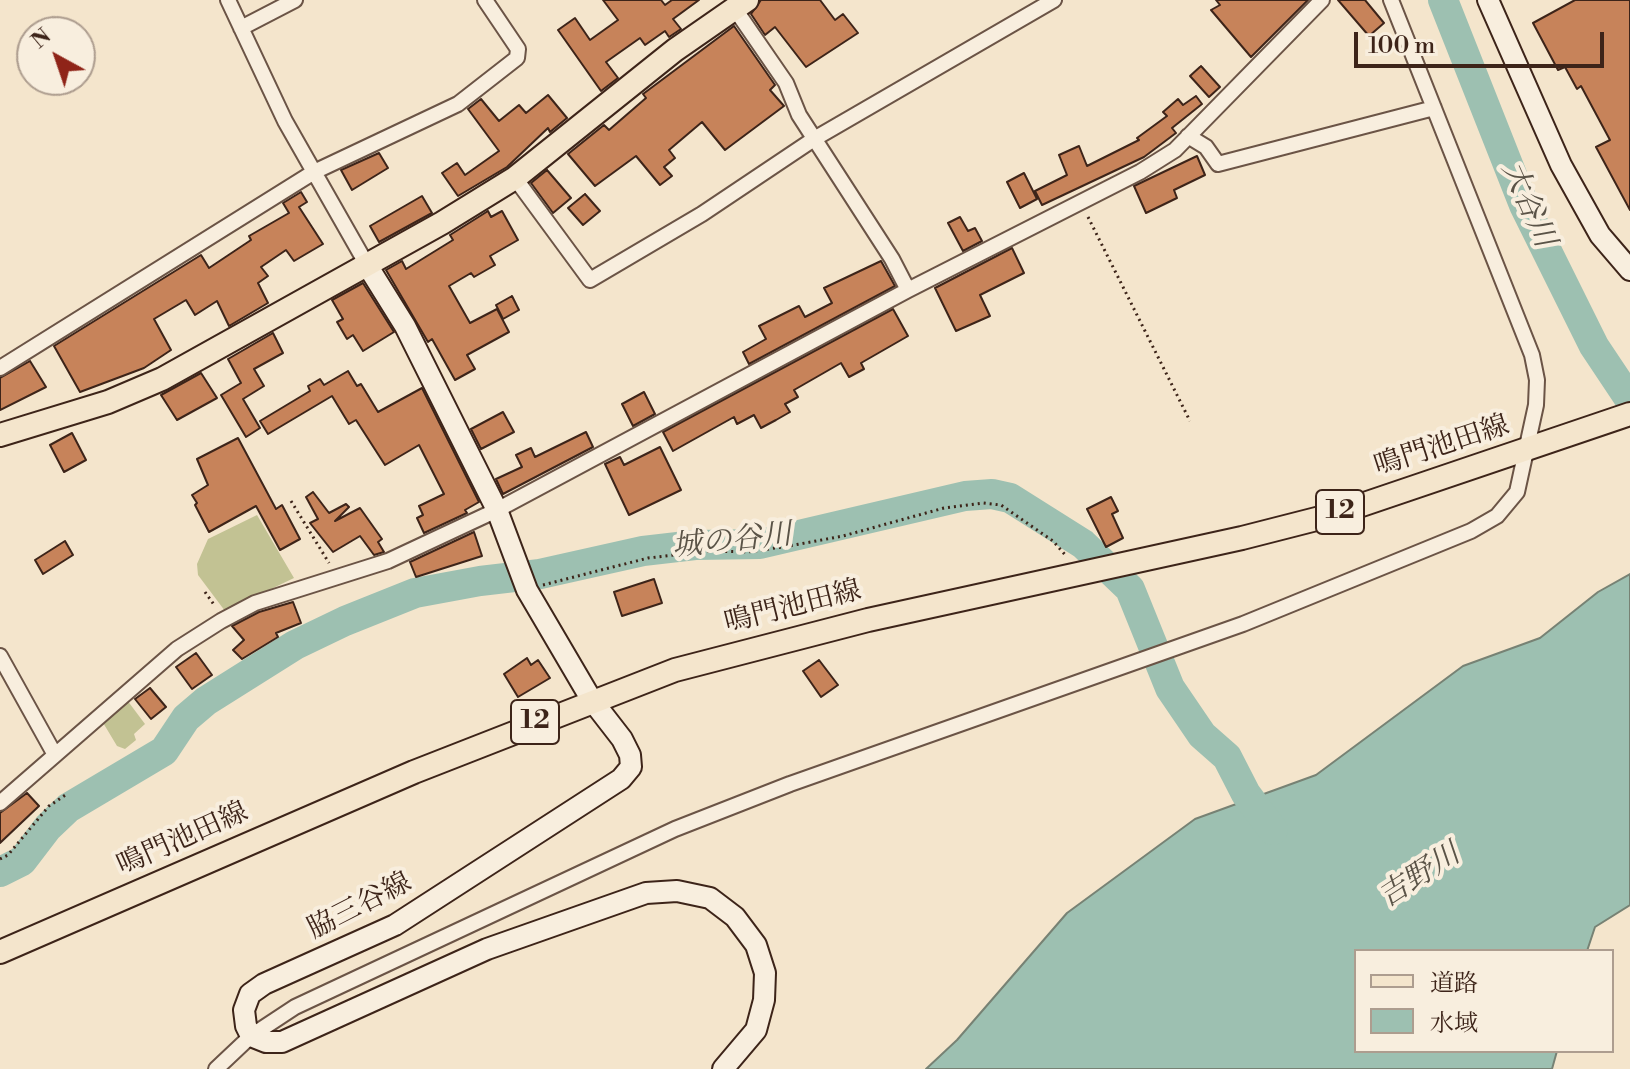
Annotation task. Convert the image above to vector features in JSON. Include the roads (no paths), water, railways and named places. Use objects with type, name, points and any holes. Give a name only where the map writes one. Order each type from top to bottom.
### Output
[{"type":"main road","points":[[1488,0],[1561,165],[1600,235],[1630,270]]},
{"type":"main road","points":[[0,435],[108,402],[162,379],[367,265],[515,178],[675,50],[741,4]]},
{"type":"main road","name":"脇三谷線","points":[[251,1036],[244,1010],[250,994],[264,984],[395,925],[621,779],[631,767],[630,755],[591,699],[527,590],[497,510],[405,326],[367,265]]},
{"type":"main road","name":"鳴門池田線","points":[[0,952],[414,772],[591,699],[675,670],[765,644],[1332,515],[1630,414]]},
{"type":"main road","points":[[251,1036],[266,1042],[282,1042],[487,949],[646,893],[677,891],[710,898],[735,917],[756,945],[765,973],[764,1000],[756,1030],[723,1069]]},
{"type":"street","points":[[228,0],[285,121],[367,265]]},
{"type":"street","points":[[241,28],[295,0]]},
{"type":"street","points":[[0,368],[314,172],[458,104],[517,58],[518,49],[485,0]]},
{"type":"street","points":[[515,178],[590,280],[702,214],[814,139],[1054,0]]},
{"type":"street","points":[[0,803],[177,649],[255,603],[388,561],[497,510],[908,290],[1140,172],[1175,150],[1322,0]]},
{"type":"street","points":[[216,1069],[251,1036],[295,1007],[675,829],[833,768],[1243,624],[1471,531],[1497,516],[1517,492],[1537,446],[1537,380],[1532,355],[1391,0]]},
{"type":"street","points":[[741,4],[814,139],[892,259],[908,290]]},
{"type":"street","points":[[1188,136],[1206,147],[1218,164],[1434,108]]},
{"type":"street","points":[[0,656],[55,755]]},
{"type":"water","name":"吉野川","points":[[1630,574],[1630,905],[1595,927],[1588,949],[1354,949],[1354,1053],[1556,1053],[1552,1069],[926,1069],[957,1040],[1067,913],[1195,819],[1316,775],[1463,666],[1540,638],[1598,592]]},
{"type":"waterway","name":"大谷川","points":[[1443,0],[1524,205],[1594,346],[1630,400]]},
{"type":"waterway","name":"城の谷川","points":[[0,872],[22,861],[48,827],[68,808],[164,751],[186,718],[206,701],[295,645],[415,593],[540,574],[643,551],[695,545],[760,544],[965,496],[992,494],[1010,498],[1083,544],[1130,589],[1170,688],[1202,735],[1227,757],[1246,794],[1273,830]]}]
